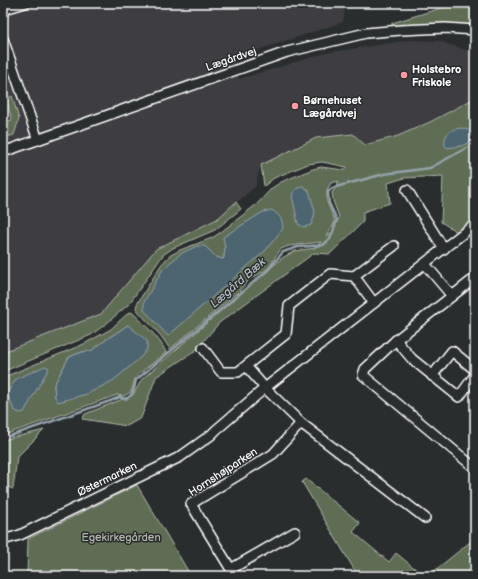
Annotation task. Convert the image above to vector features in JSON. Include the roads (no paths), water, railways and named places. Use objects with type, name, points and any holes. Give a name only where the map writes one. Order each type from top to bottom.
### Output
[{"type":"street","points":[[3,12],[8,8],[25,3]]},
{"type":"street","name":"Lægårdvej","points":[[3,152],[280,55],[333,40],[366,33],[401,30],[445,28],[475,30]]},
{"type":"street","points":[[3,39],[38,140]]},
{"type":"street","points":[[407,190],[444,249]]},
{"type":"street","points":[[265,388],[475,224]]},
{"type":"street","points":[[203,348],[221,372],[238,372],[286,334],[289,306],[330,274],[354,276],[394,246]]},
{"type":"street","points":[[425,264],[452,296]]},
{"type":"street","points":[[354,276],[374,303]]},
{"type":"street","points":[[475,278],[396,340],[365,369],[363,375],[475,468]]},
{"type":"street","points":[[396,340],[412,359],[459,397],[475,375]]},
{"type":"street","points":[[432,376],[452,351],[475,370]]},
{"type":"street","points":[[246,366],[265,388],[301,423],[426,518]]},
{"type":"street","name":"Østermarken","points":[[3,540],[20,535],[180,457],[211,435],[265,388]]},
{"type":"street","name":"Hornshøjparken","points":[[295,532],[233,572],[191,504],[273,454],[301,423]]},
{"type":"water","points":[[462,128],[469,130],[471,137],[470,142],[461,146],[448,148],[445,146],[445,138],[449,132],[454,129]]},
{"type":"water","points":[[303,186],[309,191],[315,212],[311,225],[304,227],[298,224],[292,195],[296,189]]},
{"type":"water","points":[[272,210],[280,218],[283,228],[266,250],[168,336],[144,310],[144,302],[163,269],[180,254],[197,246],[205,246],[216,257],[223,259],[225,247],[223,237],[263,212]]},
{"type":"water","points":[[128,325],[147,341],[147,349],[141,357],[114,380],[87,394],[58,402],[55,397],[54,385],[69,357],[82,352],[91,351]]},
{"type":"water","points":[[45,366],[49,368],[24,412],[20,413],[14,410],[7,393],[16,379]]},
{"type":"waterway","name":"Lægård Bæk","points":[[10,436],[120,397],[125,399],[128,398],[133,391],[136,380],[267,271],[283,252],[298,247],[323,245],[330,239],[337,220],[329,203],[328,192],[332,188],[384,174],[430,168],[470,146],[475,146]]},
{"type":"place","name":"Holstebro Friskole","points":[[404,75]]},
{"type":"place","name":"Børnehuset Lægårdvej","points":[[295,106]]},
{"type":"park label","name":"Egekirkegården","points":[[121,537]]}]
